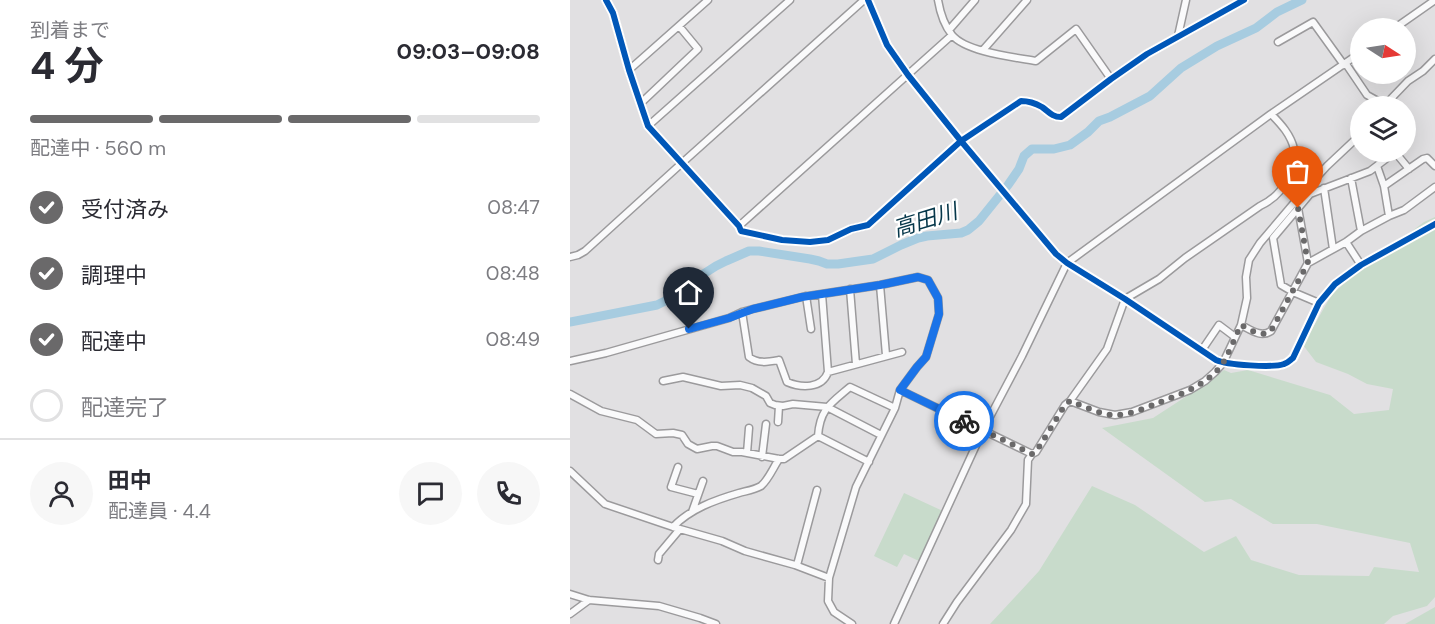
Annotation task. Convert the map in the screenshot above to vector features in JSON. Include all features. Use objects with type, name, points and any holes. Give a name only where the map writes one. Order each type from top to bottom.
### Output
[{"type":"street","points":[[606,0],[613,14],[648,126],[739,226],[741,231],[782,240],[810,243],[828,240],[851,229],[868,225],[961,141],[1020,101],[1029,101],[1042,107],[1054,117],[1061,117],[1147,54],[1244,0]]},
{"type":"street","points":[[629,70],[708,0]]},
{"type":"street","points":[[648,126],[790,0]]},
{"type":"street","points":[[570,257],[585,251],[866,0],[887,45],[908,75],[1056,254],[1223,363],[1284,364],[1293,358],[1319,303],[1335,284],[1361,265],[1435,224]]},
{"type":"street","points":[[938,0],[940,12],[951,32],[973,49],[1036,61],[1076,29],[1111,79]]},
{"type":"street","points":[[739,226],[908,75],[951,32],[975,0]]},
{"type":"street","points":[[983,50],[1026,0]]},
{"type":"street","points":[[1178,36],[1186,0]]},
{"type":"street","points":[[1409,18],[1435,0]]},
{"type":"street","points":[[1278,42],[1313,22],[1370,96]]},
{"type":"street","points":[[641,103],[698,50],[679,27]]},
{"type":"street","points":[[1394,96],[1435,59]]},
{"type":"street","points":[[894,624],[983,430],[1067,262],[1271,114],[1350,60]]},
{"type":"street","points":[[943,624],[1011,530],[1026,504],[1028,460],[1036,452],[1065,405],[1107,349],[1125,299],[1159,279],[1185,258],[1270,201],[1283,188],[1293,162],[1294,149],[1287,133],[1271,114]]},
{"type":"street","points":[[1070,401],[1099,412],[1115,415],[1132,412],[1190,390],[1205,381],[1223,363],[1241,325],[1247,298],[1246,277],[1250,260],[1260,243],[1305,190],[1350,144]]},
{"type":"street","points":[[1384,186],[1423,159],[1427,158],[1435,166]]},
{"type":"street","points":[[1319,303],[1281,285],[1273,238],[1310,194],[1370,171],[1382,162]]},
{"type":"street","points":[[1403,162],[1409,169]]},
{"type":"street","points":[[1377,166],[1384,186],[1389,216]]},
{"type":"street","points":[[1351,178],[1362,231]]},
{"type":"street","points":[[1241,325],[1260,335],[1266,335],[1271,331],[1308,263],[1389,216],[1404,210],[1435,187]]},
{"type":"street","points":[[1324,188],[1333,249]]},
{"type":"street","points":[[1298,208],[1308,263]]},
{"type":"street","points":[[1346,242],[1361,265]]},
{"type":"street","points":[[570,361],[606,353],[729,318],[742,312],[806,296],[918,277],[928,280],[938,298],[939,314],[926,357],[900,390],[895,408],[856,487],[829,578],[828,601],[834,612],[852,624]]},
{"type":"street","points":[[880,285],[886,356]]},
{"type":"street","points":[[850,289],[856,364]]},
{"type":"street","points":[[742,312],[750,359],[764,363],[778,360],[787,382],[798,386],[813,385],[826,377],[828,372],[822,294]]},
{"type":"street","points":[[806,296],[811,329]]},
{"type":"street","points":[[1202,350],[1219,325],[1235,337]]},
{"type":"street","points":[[828,372],[902,352]]},
{"type":"street","points":[[663,381],[682,377],[721,386],[741,385],[752,388],[766,396],[770,403],[779,406],[793,404],[827,406],[881,435]]},
{"type":"street","points":[[818,436],[819,423],[827,406],[850,387],[895,408]]},
{"type":"street","points":[[900,390],[1032,454]]},
{"type":"street","points":[[570,394],[601,411],[637,420],[656,434],[682,435],[688,444],[697,449],[717,446],[733,452],[784,459],[818,436]]},
{"type":"street","points":[[778,422],[779,406]]},
{"type":"street","points":[[762,457],[766,424]]},
{"type":"street","points":[[747,453],[749,428]]},
{"type":"street","points":[[818,436],[869,462]]},
{"type":"street","points":[[658,560],[659,554],[682,518],[713,502],[757,488],[768,478],[779,459]]},
{"type":"street","points":[[678,467],[671,487],[698,494]]},
{"type":"street","points":[[570,471],[604,504],[829,578]]},
{"type":"street","points":[[692,512],[703,481]]},
{"type":"street","points":[[797,566],[817,490]]},
{"type":"street","points":[[570,594],[589,600],[659,606],[716,624]]},
{"type":"street","points":[[570,614],[589,600]]},
{"type":"green space","points":[[1435,217],[1435,597],[1427,606],[1393,616],[1384,624],[990,624],[1039,571],[1092,486],[1135,505],[1204,552],[1236,536],[1251,560],[1299,575],[1369,576],[1374,567],[1419,572],[1410,543],[1317,524],[1273,524],[1231,499],[1205,502],[1102,428],[1153,418],[1224,370],[1231,373],[1248,370],[1330,395],[1354,414],[1389,410],[1393,389],[1367,384],[1316,362],[1303,345],[1332,294],[1424,222]]},
{"type":"green space","points":[[904,493],[945,512],[921,562],[904,554],[897,567],[874,556]]},
{"type":"green space","points":[[1435,607],[1435,624],[1405,624]]},
{"type":"waterway","name":"高田川","points":[[570,322],[657,305],[671,298],[716,266],[749,251],[838,264],[873,259],[918,238],[961,233],[968,230],[979,221],[1008,185],[1019,169],[1024,156],[1032,149],[1054,149],[1070,145],[1099,121],[1150,96],[1181,68],[1217,46],[1256,28],[1277,12],[1302,0]]},
{"type":"cycle path","points":[[606,0],[613,13],[648,126],[739,226],[741,231],[782,240],[810,242],[828,240],[851,229],[868,225],[961,141],[1021,101],[1037,104],[1053,115],[1061,117],[1147,54],[1244,0]]},
{"type":"cycle path","points":[[868,0],[887,45],[908,75],[1056,254],[1216,360],[1270,366],[1287,363],[1293,358],[1319,303],[1335,284],[1361,265],[1435,224]]},
{"type":"way so far","points":[[964,421],[1032,454],[1036,452],[1065,405],[1070,401],[1099,412],[1115,415],[1152,405],[1190,390],[1205,381],[1223,363],[1241,325],[1260,335],[1266,335],[1271,331],[1293,292],[1308,263],[1298,208]]},
{"type":"route","points":[[689,329],[742,312],[802,297],[880,285],[902,279],[918,277],[928,280],[938,298],[939,314],[926,357],[900,390],[964,421]]}]
